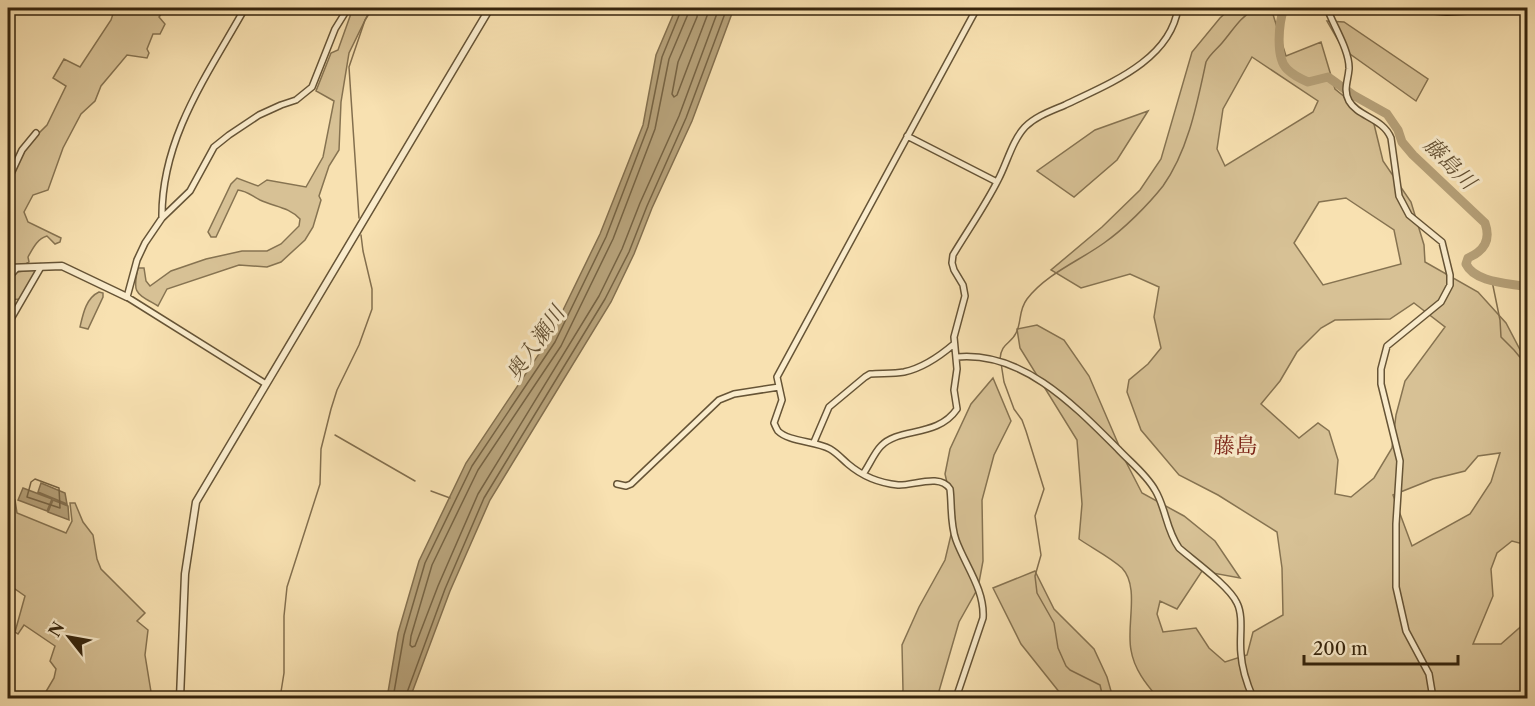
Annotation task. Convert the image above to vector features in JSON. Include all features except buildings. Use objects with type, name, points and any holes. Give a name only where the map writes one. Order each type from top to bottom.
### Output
[{"type":"main road","points":[[1408,8],[1447,11],[1507,8]]},
{"type":"street","points":[[162,218],[165,173],[180,124],[199,86],[245,8]]},
{"type":"street","points":[[127,297],[137,260],[145,243],[162,218],[190,191],[220,141],[271,109],[297,100],[312,87],[335,29],[348,8]]},
{"type":"street","points":[[180,699],[184,582],[195,507],[490,8]]},
{"type":"street","points":[[956,699],[983,618],[984,608],[955,538],[950,489],[942,482],[901,485],[874,480],[832,450],[814,442],[789,436],[778,430],[774,423],[783,400],[777,377],[977,8]]},
{"type":"street","points":[[864,474],[881,445],[891,439],[936,426],[951,417],[957,409],[954,390],[957,357],[954,344],[965,296],[963,285],[954,270],[953,255],[997,182],[1024,128],[1046,113],[1134,69],[1157,50],[1175,23],[1178,8]]},
{"type":"street","points":[[1327,8],[1347,55],[1349,68],[1346,91],[1348,98],[1352,105],[1389,131],[1399,196],[1409,215],[1442,242],[1450,275],[1450,285],[1441,302],[1387,346],[1381,384],[1400,461],[1396,524],[1396,587],[1406,631],[1428,674],[1432,699]]},
{"type":"street","points":[[8,180],[22,150],[36,133]]},
{"type":"street","points":[[907,136],[997,182]]},
{"type":"street","points":[[8,268],[62,266],[127,297],[266,384]]},
{"type":"street","points":[[8,324],[41,267]]},
{"type":"street","points":[[8,278],[16,268]]},
{"type":"street","points":[[814,442],[830,407],[865,377],[870,374],[904,372],[916,368],[939,357],[954,344]]},
{"type":"street","points":[[957,357],[988,357],[1007,364],[1049,387],[1093,424],[1150,482],[1162,505],[1173,540],[1237,602],[1245,680],[1253,699]]},
{"type":"street","points":[[617,484],[626,486],[631,484],[720,400],[734,394],[779,387]]},
{"type":"street","points":[[8,411],[11,421],[8,430]]},
{"type":"shaded area","points":[[115,8],[174,8],[165,9],[159,17],[165,24],[160,34],[153,34],[147,49],[149,53],[147,58],[127,55],[101,86],[95,101],[81,114],[63,148],[48,190],[33,195],[24,212],[28,222],[61,238],[60,242],[55,244],[47,236],[44,237],[32,250],[28,257],[29,262],[24,265],[8,264],[8,183],[28,144],[47,125],[66,86],[53,78],[64,59],[80,67],[111,20]]},
{"type":"shaded area","points":[[353,8],[371,8],[349,53],[341,102],[339,150],[329,166],[319,196],[321,200],[313,227],[305,240],[281,262],[267,267],[239,265],[167,289],[158,306],[140,295],[136,288],[138,268],[144,268],[146,281],[150,286],[171,271],[206,259],[242,251],[267,251],[281,244],[299,226],[300,219],[291,212],[238,190],[216,237],[211,237],[208,232],[231,184],[237,178],[258,186],[267,180],[306,187],[323,157],[334,101],[316,91],[331,53],[338,50]]},
{"type":"shaded area","points":[[1231,8],[1271,8],[1286,56],[1321,42],[1335,89],[1373,120],[1383,161],[1411,202],[1424,245],[1425,262],[1478,292],[1506,323],[1527,363],[1527,545],[1512,541],[1497,553],[1491,569],[1493,596],[1473,644],[1501,644],[1527,621],[1527,698],[1158,698],[1145,682],[1135,664],[1130,640],[1131,596],[1127,576],[1122,568],[1107,556],[1079,539],[1082,504],[1077,440],[1020,348],[1017,329],[1037,325],[1064,340],[1089,376],[1142,493],[1184,516],[1215,541],[1240,578],[1202,571],[1177,609],[1160,601],[1157,614],[1163,632],[1196,628],[1209,648],[1225,662],[1247,655],[1253,632],[1283,615],[1282,568],[1277,532],[1218,495],[1179,475],[1141,430],[1127,392],[1129,380],[1148,364],[1161,348],[1154,317],[1159,287],[1130,274],[1081,288],[1051,270],[1102,227],[1140,190],[1161,159],[1192,52]],"holes":[[[1252,57],[1318,101],[1313,112],[1225,166],[1217,149],[1223,109]],[[1346,198],[1394,230],[1401,264],[1323,285],[1294,243],[1319,202]],[[1414,303],[1445,327],[1405,381],[1396,415],[1392,448],[1374,478],[1351,497],[1335,494],[1338,460],[1329,431],[1318,423],[1299,438],[1261,404],[1280,381],[1297,352],[1321,328],[1335,320],[1390,319]],[[1500,453],[1491,482],[1470,514],[1412,546],[1393,495],[1433,479],[1465,471],[1478,456]]]},
{"type":"shaded area","points":[[1327,21],[1344,22],[1428,79],[1416,101],[1343,49]]},
{"type":"shaded area","points":[[1148,111],[1117,160],[1074,197],[1037,171],[1095,130]]},
{"type":"shaded area","points":[[36,271],[20,299],[10,300],[8,304],[8,282],[17,272]]},
{"type":"shaded area","points":[[99,292],[103,293],[103,297],[88,329],[80,327],[88,302]]},
{"type":"shaded area","points":[[993,378],[1011,421],[994,455],[982,500],[983,561],[978,588],[959,622],[937,698],[900,698],[903,690],[902,645],[919,607],[945,560],[955,518],[945,474],[950,449],[971,404]]},
{"type":"shaded area","points":[[8,495],[15,500],[17,513],[66,533],[72,521],[70,503],[75,503],[83,522],[93,535],[101,569],[145,613],[137,621],[148,630],[145,655],[152,698],[47,698],[44,695],[54,678],[56,669],[50,661],[55,646],[24,625],[18,634],[15,632],[25,596],[8,584]]},
{"type":"shaded area","points":[[1035,571],[1054,609],[1094,649],[1107,677],[1113,698],[1064,698],[1021,644],[993,588]]},
{"type":"water","points":[[676,8],[734,8],[692,121],[611,302],[490,500],[450,591],[410,698],[387,698],[398,633],[419,561],[466,463],[549,339],[600,234],[643,125],[656,55]]},
{"type":"water","points":[[41,483],[65,493],[67,504],[38,492]]},
{"type":"water","points":[[23,488],[52,499],[47,511],[18,500]]},
{"type":"water","points":[[53,500],[68,506],[69,520],[48,512]]},
{"type":"waterway","points":[[359,218],[349,67],[365,20],[373,8]]},
{"type":"waterway","points":[[1000,359],[1002,350],[1018,329],[1024,303],[1035,290],[1053,275],[1112,237],[1163,186],[1185,142],[1206,62],[1241,20],[1256,8]]},
{"type":"waterway","name":"藤島川","points":[[1284,8],[1279,48],[1283,64],[1287,69],[1308,82],[1328,77],[1353,95],[1387,114],[1398,130],[1402,142],[1413,155],[1485,223],[1487,229],[1485,244],[1468,258],[1466,264],[1477,275],[1485,279],[1528,287]]},
{"type":"waterway","points":[[280,698],[284,673],[284,616],[287,587],[320,484],[321,449],[331,409],[372,309],[372,289],[361,235]]},
{"type":"waterway","points":[[1492,281],[1501,337],[1528,367]]},
{"type":"waterway","points":[[1001,363],[1004,382],[1014,409],[1022,420],[1044,489],[1035,516],[1041,555],[1035,576],[1037,593],[1054,623],[1058,648],[1066,666],[1100,685],[1103,698]]},
{"type":"waterway","points":[[335,435],[415,481]]},
{"type":"waterway","points":[[431,491],[450,498]]},
{"type":"district","name":"藤島","points":[[1235,445]]},
{"type":"water label","name":"奥入瀬川","points":[[535,343]]}]
